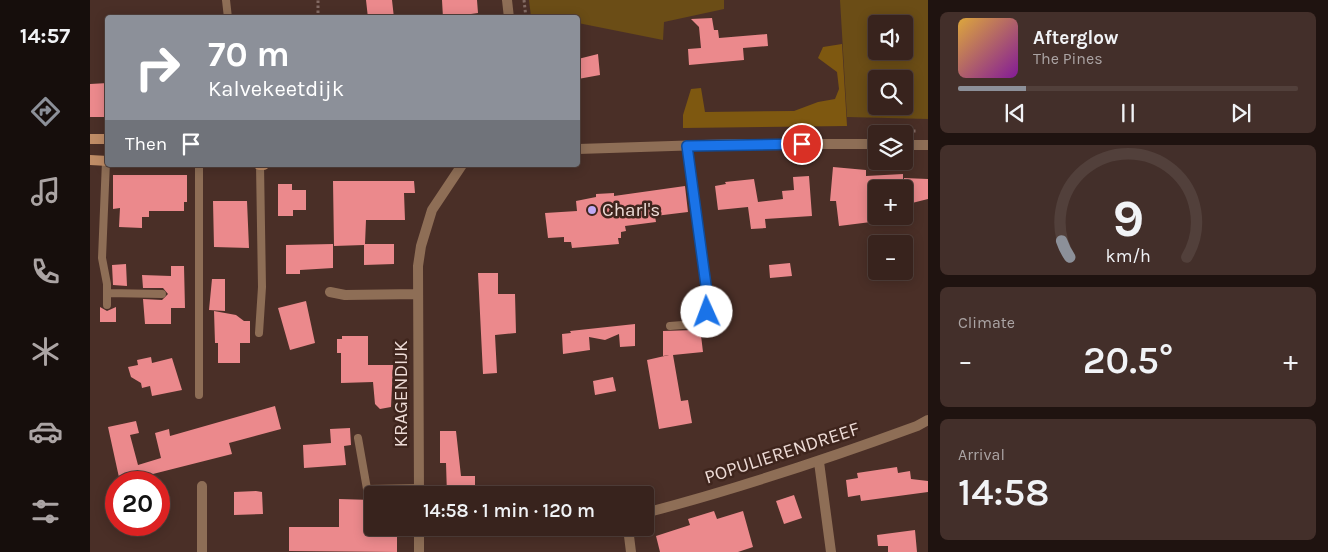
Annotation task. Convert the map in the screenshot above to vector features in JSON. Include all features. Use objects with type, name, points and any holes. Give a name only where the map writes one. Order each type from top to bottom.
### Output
[{"type":"street","points":[[507,0],[509,15]]},
{"type":"street","points":[[90,139],[105,139]]},
{"type":"street","points":[[580,149],[868,144]]},
{"type":"street","points":[[913,145],[928,145]]},
{"type":"street","points":[[90,160],[105,160]]},
{"type":"street","name":"KRAGENDIJK","points":[[419,486],[418,294],[421,246],[432,210],[461,167]]},
{"type":"street","points":[[330,292],[345,295],[418,294]]},
{"type":"street","name":"POPULIERENDREEF","points":[[654,511],[713,495],[819,462],[917,426],[928,420]]},
{"type":"street","points":[[819,462],[832,552]]},
{"type":"street","points":[[202,486],[202,552]]},
{"type":"street","points":[[419,536],[419,552]]},
{"type":"street","points":[[629,536],[631,552]]},
{"type":"lane","points":[[226,0],[228,15]]},
{"type":"lane","points":[[670,326],[696,324],[707,312],[708,300],[687,146]]},
{"type":"lane","points":[[107,167],[102,258],[107,305]]},
{"type":"lane","points":[[199,167],[199,395]]},
{"type":"lane","points":[[259,167],[262,287],[259,333]]},
{"type":"lane","points":[[107,293],[162,294]]},
{"type":"lane","points":[[358,438],[366,486]]},
{"type":"path","points":[[318,0],[318,15]]},
{"type":"path","points":[[524,0],[526,15]]},
{"type":"shaded area","points":[[529,0],[724,0],[724,9],[664,22],[663,40],[580,23],[580,15],[531,15]]},
{"type":"shaded area","points":[[840,0],[928,0],[928,119],[847,117]]},
{"type":"shaded area","points":[[842,44],[847,126],[683,128],[683,115],[691,89],[701,88],[705,112],[794,111],[818,102],[835,99],[839,89],[837,72],[818,58],[823,47]]},
{"type":"building","points":[[366,0],[392,0],[394,15],[368,15]]},
{"type":"building","points":[[442,0],[477,0],[478,13],[443,15]]},
{"type":"building","points":[[712,18],[714,30],[718,30],[719,38],[767,34],[768,46],[743,48],[744,60],[689,65],[688,49],[701,48],[699,27],[691,19]]},
{"type":"building","points":[[598,54],[600,75],[580,79],[580,58]]},
{"type":"building","points":[[105,83],[105,117],[90,117],[90,84]]},
{"type":"building","points":[[833,167],[866,170],[866,176],[903,174],[903,180],[868,180],[868,222],[839,226],[836,201],[830,201]]},
{"type":"building","points":[[113,175],[187,175],[187,202],[184,202],[184,211],[149,211],[149,217],[142,217],[142,228],[119,227],[120,208],[113,209]]},
{"type":"building","points":[[809,176],[812,216],[765,219],[766,228],[751,229],[748,207],[718,210],[715,186],[726,184],[725,182],[754,179],[758,202],[783,199],[782,191],[794,190],[793,177]]},
{"type":"building","points":[[904,178],[928,179],[928,199],[913,203],[913,180],[904,180]]},
{"type":"building","points":[[333,181],[414,181],[415,193],[404,193],[405,220],[366,220],[365,244],[394,244],[394,264],[364,265],[364,245],[334,246]]},
{"type":"building","points":[[278,184],[292,184],[292,190],[306,190],[306,210],[293,210],[293,216],[278,216]]},
{"type":"building","points":[[685,186],[688,212],[655,216],[656,222],[625,226],[626,231],[621,232],[621,238],[618,238],[619,244],[572,248],[571,242],[564,242],[564,237],[548,238],[545,213],[577,211],[576,201],[596,197],[596,194],[614,193],[614,196]]},
{"type":"building","points":[[213,201],[247,201],[249,248],[214,247]]},
{"type":"building","points":[[333,244],[333,268],[300,270],[300,274],[286,274],[286,245]]},
{"type":"building","points":[[790,263],[792,276],[770,278],[769,265]]},
{"type":"building","points":[[126,264],[127,286],[113,285],[112,265]]},
{"type":"building","points":[[171,266],[184,266],[185,308],[171,308],[171,324],[145,324],[143,299],[162,300],[168,294],[163,288],[143,288],[142,275],[171,276]]},
{"type":"building","points":[[478,273],[498,273],[498,294],[515,294],[516,333],[495,335],[497,373],[483,374]]},
{"type":"building","points":[[212,279],[225,279],[225,311],[209,310]]},
{"type":"building","points":[[306,301],[315,343],[290,350],[278,308]]},
{"type":"building","points":[[100,307],[107,311],[116,307],[116,322],[100,322]]},
{"type":"building","points":[[214,311],[236,315],[244,321],[250,321],[250,343],[240,343],[240,363],[218,363],[218,343],[215,343]]},
{"type":"building","points":[[635,324],[635,346],[620,347],[619,334],[605,340],[589,337],[590,350],[563,354],[562,334],[571,333],[570,331]]},
{"type":"building","points":[[700,327],[703,352],[673,355],[681,401],[688,400],[692,423],[659,429],[647,360],[669,355],[663,356],[663,331],[695,330]]},
{"type":"building","points":[[342,336],[368,336],[368,365],[393,365],[391,407],[380,409],[375,404],[373,382],[341,383],[341,353],[337,353],[337,339],[342,339]]},
{"type":"building","points":[[151,357],[152,363],[172,358],[182,390],[152,396],[150,386],[142,388],[141,383],[131,377],[128,367],[138,365],[137,360]]},
{"type":"building","points":[[613,377],[616,391],[595,395],[593,381]]},
{"type":"building","points":[[275,406],[281,429],[229,443],[232,454],[165,471],[118,471],[108,427],[136,421],[139,433],[130,435],[138,465],[161,458],[155,433],[169,429],[170,436]]},
{"type":"building","points":[[350,428],[351,445],[344,446],[346,465],[304,468],[303,445],[331,443],[330,429]]},
{"type":"building","points":[[440,431],[456,431],[461,476],[475,476],[475,486],[447,486],[446,463],[440,463]]},
{"type":"building","points":[[897,467],[898,473],[910,471],[911,479],[928,481],[928,492],[861,501],[860,495],[848,497],[846,480],[858,478],[857,473]]},
{"type":"building","points":[[234,492],[262,492],[263,514],[234,515]]},
{"type":"building","points":[[794,495],[802,518],[784,524],[776,501]]},
{"type":"building","points":[[339,499],[364,500],[364,536],[397,536],[397,552],[289,551],[289,527],[339,527]]},
{"type":"building","points":[[714,511],[717,519],[743,511],[753,547],[738,552],[660,552],[656,536],[690,525],[688,519]]},
{"type":"building","points":[[915,530],[917,552],[888,552],[888,546],[878,546],[877,535]]},
{"type":"place","name":"Charl's","points":[[592,210]]},
{"type":"route","points":[[707,312],[708,300],[687,146],[802,144]]}]
